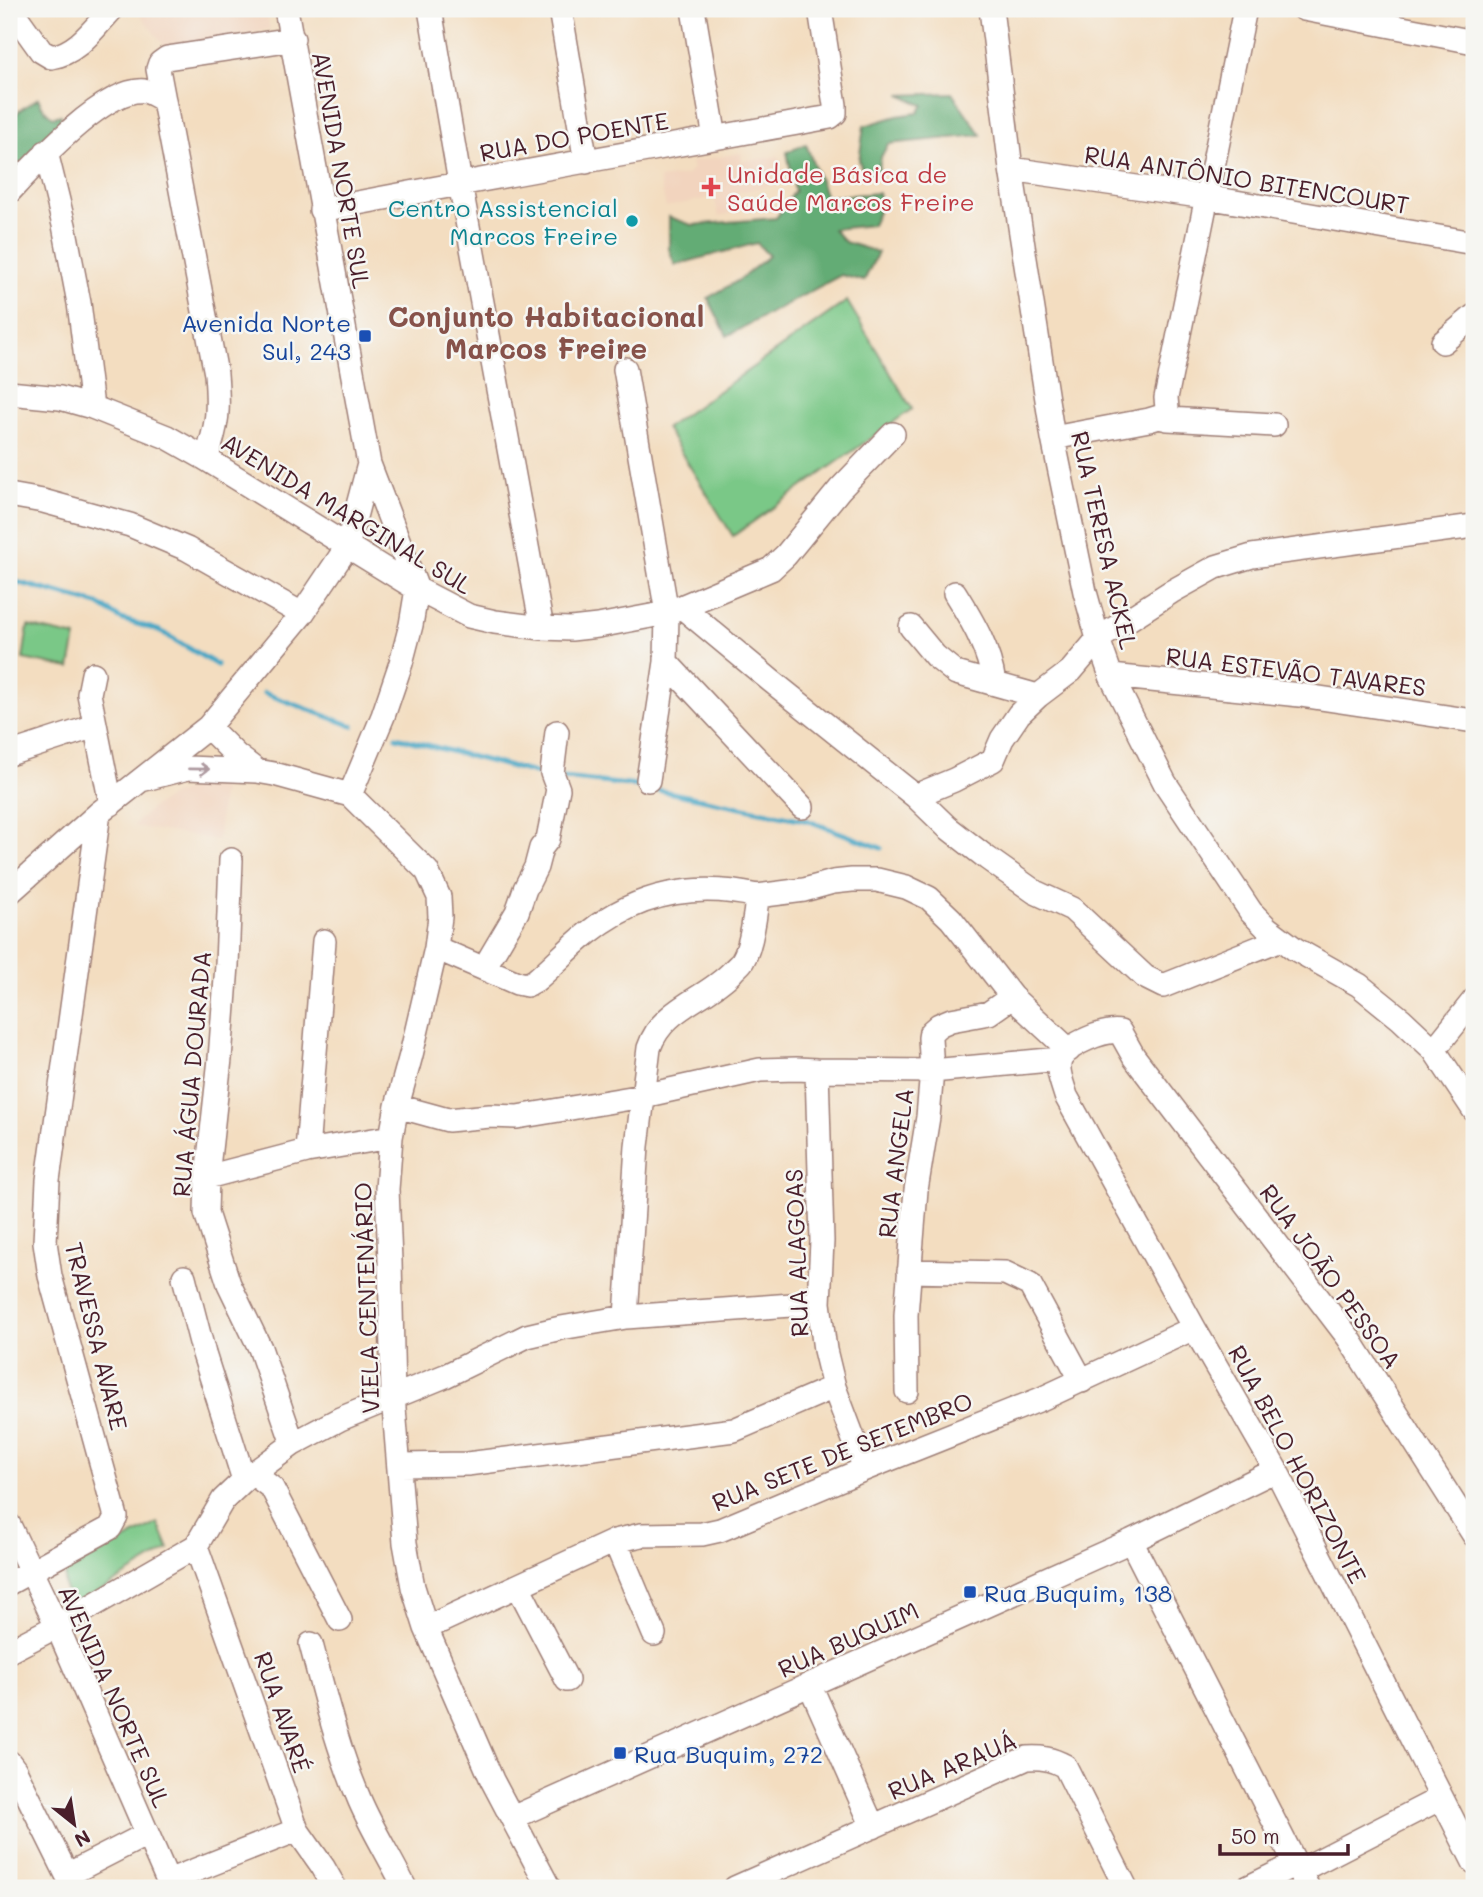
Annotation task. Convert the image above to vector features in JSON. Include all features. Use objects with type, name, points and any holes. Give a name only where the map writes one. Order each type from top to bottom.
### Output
[{"type":"street","points":[[11,9],[41,51],[51,57],[62,56],[73,50],[112,9]]},
{"type":"street","name":"AVENIDA NORTE SUL","points":[[286,9],[369,464],[417,589]]},
{"type":"street","points":[[430,9],[542,628]]},
{"type":"street","points":[[560,9],[586,162]]},
{"type":"street","points":[[693,9],[715,138]]},
{"type":"street","name":"RUA DO POENTE","points":[[321,210],[830,117],[835,113],[820,9]]},
{"type":"street","name":"RUA TERESA ACKEL","points":[[991,9],[1011,169],[1053,439],[1085,592],[1111,676],[1165,783],[1251,912],[1294,949],[1359,985],[1401,1019],[1434,1050],[1474,1110]]},
{"type":"street","points":[[1168,419],[1166,398],[1245,9]]},
{"type":"street","points":[[1304,9],[1474,42]]},
{"type":"street","points":[[206,459],[218,420],[216,374],[158,69],[160,63],[167,58],[293,39]]},
{"type":"street","points":[[9,192],[46,152],[76,125],[112,101],[127,94],[144,91],[164,100]]},
{"type":"street","points":[[46,152],[79,303],[92,407]]},
{"type":"street","name":"RUA ANTÔNIO BITENCOURT","points":[[1011,169],[1206,197],[1474,243]]},
{"type":"street","points":[[1443,342],[1474,316]]},
{"type":"street","points":[[625,369],[674,610],[648,780]]},
{"type":"street","name":"AVENIDA MARGINAL SUL","points":[[9,393],[60,398],[92,407],[167,437],[417,589],[468,616],[542,628],[598,626],[674,610],[771,569],[786,555],[840,489],[893,434]]},
{"type":"street","points":[[1053,439],[1159,417],[1274,425]]},
{"type":"street","name":"AVENIDA NORTE SUL","points":[[9,893],[105,808],[208,727],[302,614],[347,547],[369,464]]},
{"type":"street","points":[[9,495],[130,525],[153,534],[187,549],[302,614]]},
{"type":"street","points":[[915,796],[993,760],[1002,739],[1019,714],[1071,671],[1098,639],[1216,567],[1252,556],[1474,526]]},
{"type":"street","points":[[141,779],[188,768],[257,771],[350,795],[383,716],[401,663],[417,589]]},
{"type":"street","points":[[955,593],[972,621],[991,662],[994,683]]},
{"type":"street","points":[[674,610],[770,680],[915,796],[947,827],[987,858],[1035,892],[1072,909],[1145,977],[1163,986],[1281,939]]},
{"type":"street","points":[[911,627],[946,666],[956,673],[1038,696]]},
{"type":"street","points":[[666,662],[802,807]]},
{"type":"street","name":"TRAVESSA AVARE","points":[[9,1583],[110,1528],[116,1517],[50,1276],[45,1242],[48,1180],[105,808],[89,694],[93,674]]},
{"type":"street","name":"RUA ESTEVÃO TAVARES","points":[[1111,676],[1300,695],[1474,721]]},
{"type":"street","points":[[9,754],[95,726]]},
{"type":"street","points":[[208,727],[236,755],[257,771]]},
{"type":"street","points":[[484,968],[517,912],[541,848],[548,839],[558,789],[552,773],[557,732]]},
{"type":"street","name":"VIELA CENTENÁRIO","points":[[350,795],[427,871],[439,897],[440,916],[436,948],[391,1137],[387,1189],[393,1396],[405,1543],[413,1587],[426,1628],[477,1747],[513,1818]]},
{"type":"street","name":"RUA ÁGUA DOURADA","points":[[231,860],[227,965],[206,1213],[229,1284],[260,1349],[293,1444]]},
{"type":"street","points":[[436,948],[527,985],[536,980],[587,933],[638,902],[674,892],[712,890],[757,896],[804,890],[833,882],[877,880],[906,887],[929,898],[951,919],[1012,997],[1065,1054]]},
{"type":"street","points":[[626,1317],[637,1146],[649,1048],[663,1021],[725,979],[743,960],[756,916],[757,896]]},
{"type":"street","points":[[307,1151],[324,941]]},
{"type":"street","name":"RUA ANGELA","points":[[907,1391],[906,1315],[916,1190],[928,1117],[932,1071],[930,1038],[935,1028],[951,1020],[989,1013],[1012,997]]},
{"type":"street","points":[[1434,1050],[1474,1000]]},
{"type":"street","name":"RUA JOÃO PESSOA","points":[[1065,1054],[1093,1037],[1120,1032],[1134,1057],[1348,1337],[1474,1535]]},
{"type":"street","points":[[397,1106],[447,1120],[490,1116],[507,1118],[643,1096],[760,1070],[932,1071],[1065,1054]]},
{"type":"street","name":"RUA BELO HORIZONTE","points":[[1065,1054],[1061,1082],[1066,1096],[1276,1470],[1474,1862]]},
{"type":"street","name":"RUA ALAGOAS","points":[[817,1070],[822,1241],[819,1303],[825,1350],[834,1387],[865,1469]]},
{"type":"street","points":[[207,1177],[307,1151],[391,1137]]},
{"type":"street","points":[[909,1271],[1004,1273],[1030,1285],[1082,1381]]},
{"type":"street","points":[[184,1277],[204,1354],[248,1477],[272,1488],[340,1620]]},
{"type":"street","points":[[9,1651],[196,1546],[223,1500],[248,1477],[293,1444],[340,1419],[445,1376],[527,1336],[626,1317],[819,1303]]},
{"type":"street","name":"RUA SETE DE SETEMBRO","points":[[426,1628],[615,1541],[641,1535],[702,1534],[720,1530],[1041,1399],[1194,1328]]},
{"type":"street","points":[[400,1465],[467,1464],[734,1430],[834,1387]]},
{"type":"street","name":"RUA BUQUIM","points":[[513,1818],[1131,1541],[1276,1470]]},
{"type":"street","name":"AVENIDA NORTE SUL","points":[[9,1525],[57,1626],[170,1885]]},
{"type":"street","points":[[615,1541],[654,1634]]},
{"type":"street","points":[[1131,1541],[1301,1874]]},
{"type":"street","name":"RUA AVARÉ","points":[[196,1546],[296,1830],[335,1888]]},
{"type":"street","points":[[518,1586],[568,1680]]},
{"type":"street","points":[[311,1644],[344,1760],[361,1802],[405,1888]]},
{"type":"street","points":[[810,1685],[873,1827]]},
{"type":"street","name":"RUA ARAUÁ","points":[[735,1888],[1027,1758],[1039,1757],[1065,1766],[1126,1888]]},
{"type":"street","points":[[9,1762],[67,1875],[147,1834]]},
{"type":"street","points":[[1247,1888],[1301,1874],[1441,1798]]},
{"type":"street","points":[[513,1818],[549,1888]]},
{"type":"street","points":[[170,1885],[296,1830]]},
{"type":"shaded area","points":[[142,9],[266,9],[270,29],[170,53],[138,12]]},
{"type":"shaded area","name":"Unidade Básica de Saúde Marcos Freire","points":[[741,153],[742,161],[779,156],[784,183],[737,192],[742,211],[719,216],[714,197],[666,207],[659,179],[687,175],[693,169],[691,162]]},
{"type":"shaded area","points":[[208,783],[223,783],[218,840],[133,826],[153,807],[173,795]]},
{"type":"green space","points":[[952,93],[981,135],[888,144],[881,157],[877,178],[864,174],[859,161],[864,126],[918,113],[923,105],[900,95]]},
{"type":"green space","points":[[38,98],[50,115],[61,115],[61,127],[9,182],[9,134],[13,119],[18,112]]},
{"type":"green space","points":[[806,144],[826,197],[878,193],[881,206],[872,225],[833,229],[845,242],[878,252],[864,281],[841,275],[727,336],[708,298],[739,280],[769,256],[757,243],[675,265],[669,249],[669,217],[692,225],[776,218],[795,191],[787,152]]},
{"type":"green space","points":[[847,301],[912,409],[733,536],[666,428]]},
{"type":"green space","points":[[28,626],[76,637],[70,668],[23,659]]},
{"type":"green space","points":[[158,1523],[169,1549],[77,1605],[65,1589],[67,1570]]},
{"type":"waterway","points":[[9,580],[98,604],[121,619],[160,631],[217,665]]},
{"type":"waterway","points":[[264,693],[353,726]]},
{"type":"waterway","points":[[396,737],[546,776]]},
{"type":"waterway","points":[[563,778],[638,786],[809,821],[881,848]]},
{"type":"place","name":"Unidade Básica de Saúde Marcos Freire","points":[[711,187]]},
{"type":"place","name":"Centro Assistencial Marcos Freire","points":[[632,221]]},
{"type":"place","name":"Avenida Norte Sul, 243","points":[[365,336]]},
{"type":"place","name":"Rua Buquim, 138","points":[[970,1592]]},
{"type":"place","name":"Rua Buquim, 272","points":[[620,1753]]},
{"type":"district","name":"Conjunto Habitacional Marcos Freire","points":[[546,332]]}]
